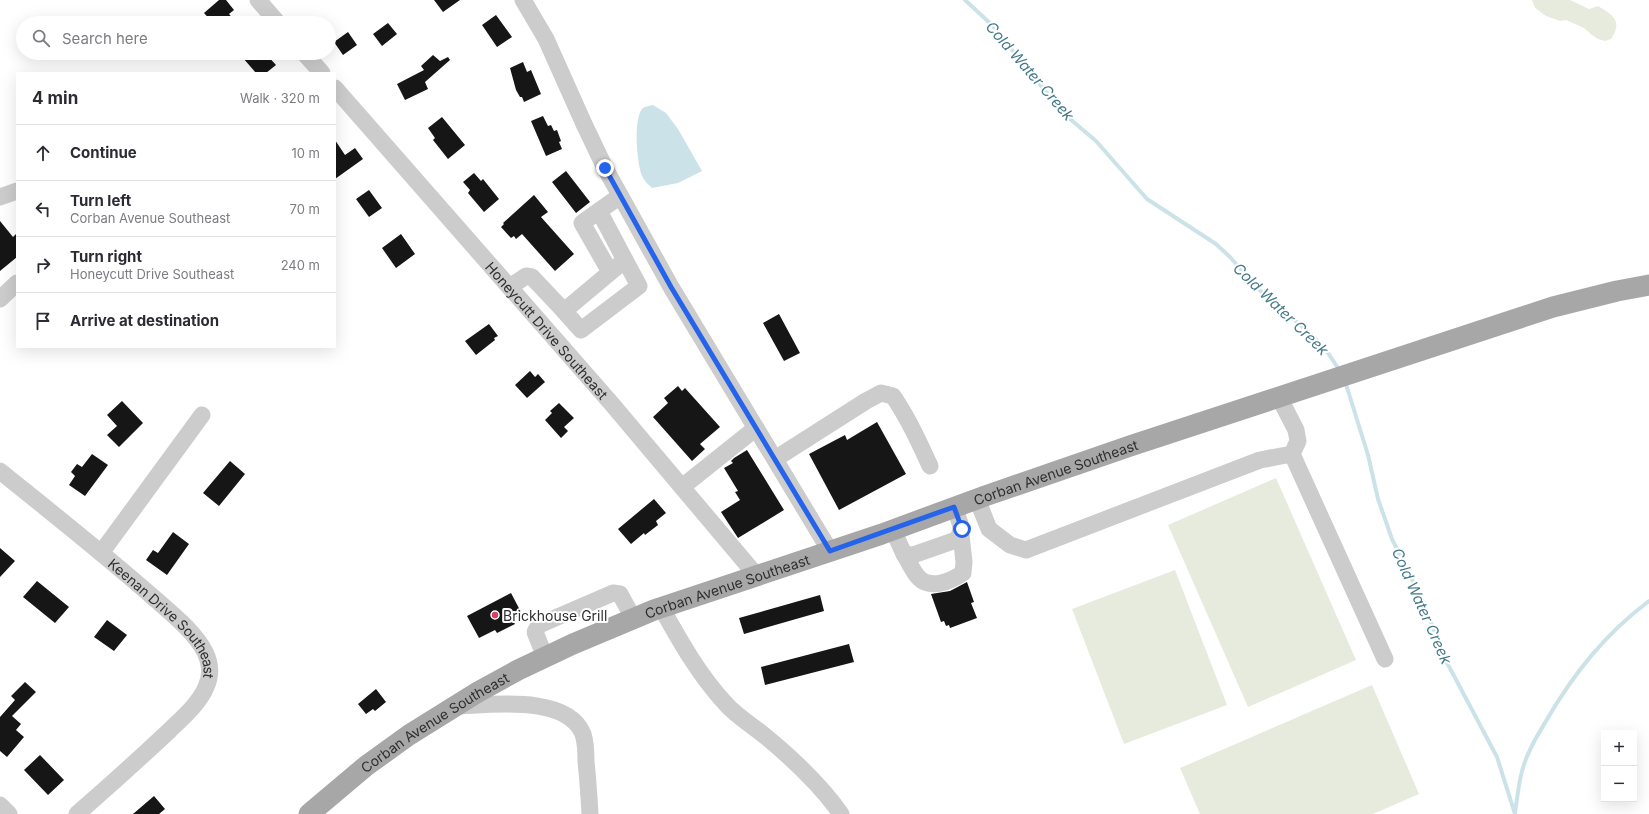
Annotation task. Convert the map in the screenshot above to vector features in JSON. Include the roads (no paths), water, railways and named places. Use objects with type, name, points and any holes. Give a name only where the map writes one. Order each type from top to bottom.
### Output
[{"type":"main road","name":"Corban Avenue Southeast","points":[[309,814],[366,766],[409,735],[456,706],[511,674],[545,657],[633,618],[661,607],[893,530],[977,499],[1279,397],[1553,307],[1617,291],[1649,285]]},
{"type":"street","points":[[258,0],[272,16]]},
{"type":"street","points":[[523,0],[546,39],[584,124],[620,196],[671,287],[830,551]]},
{"type":"street","points":[[310,60],[321,72]]},
{"type":"street","name":"Honeycutt Drive Southeast","points":[[336,89],[611,403],[756,575]]},
{"type":"street","points":[[0,197],[16,191]]},
{"type":"street","points":[[610,272],[582,223],[620,196]]},
{"type":"street","points":[[510,287],[526,276],[532,277],[581,330],[639,286],[599,211]]},
{"type":"street","points":[[564,312],[625,260]]},
{"type":"street","points":[[0,299],[16,284]]},
{"type":"street","points":[[775,459],[881,393],[893,396],[918,439],[930,466]]},
{"type":"street","points":[[1279,397],[1296,430],[1298,441],[1292,454],[1385,659]]},
{"type":"street","points":[[101,553],[202,415]]},
{"type":"street","points":[[682,487],[756,428]]},
{"type":"street","points":[[977,499],[989,529],[1010,545],[1026,550],[1260,460],[1292,454]]},
{"type":"street","name":"Keenan Drive Southeast","points":[[0,471],[101,553],[180,622],[194,636],[209,659],[210,672],[202,695],[136,762],[77,814]]},
{"type":"street","points":[[893,530],[904,554],[919,578],[926,583],[941,584],[954,579],[963,573],[964,562],[960,536],[962,529],[954,507]]},
{"type":"street","points":[[904,554],[913,555],[956,540],[960,536]]},
{"type":"street","points":[[545,657],[535,632],[539,624],[614,593],[620,594],[633,618]]},
{"type":"street","points":[[661,607],[703,677],[726,705],[792,759],[830,798],[841,814]]},
{"type":"street","points":[[456,706],[522,704],[556,710],[574,720],[583,734],[590,814]]},
{"type":"street","points":[[0,805],[9,814]]},
{"type":"water","points":[[653,105],[666,113],[678,129],[702,171],[678,183],[652,188],[644,180],[640,170],[637,152],[637,132],[639,115],[642,109]]},
{"type":"waterway","name":"Cold Water Creek","points":[[965,0],[992,25],[1063,113],[1096,141],[1147,199],[1216,244],[1230,257],[1257,288],[1314,337],[1328,353],[1340,371]]},
{"type":"waterway","name":"Cold Water Creek","points":[[1345,381],[1368,455],[1378,499],[1392,539],[1424,604],[1444,657],[1497,757],[1515,814]]},
{"type":"waterway","points":[[1515,813],[1520,781],[1527,757],[1557,703],[1579,671],[1604,641],[1649,601]]},
{"type":"place","name":"Brickhouse Grill","points":[[495,615]]}]
